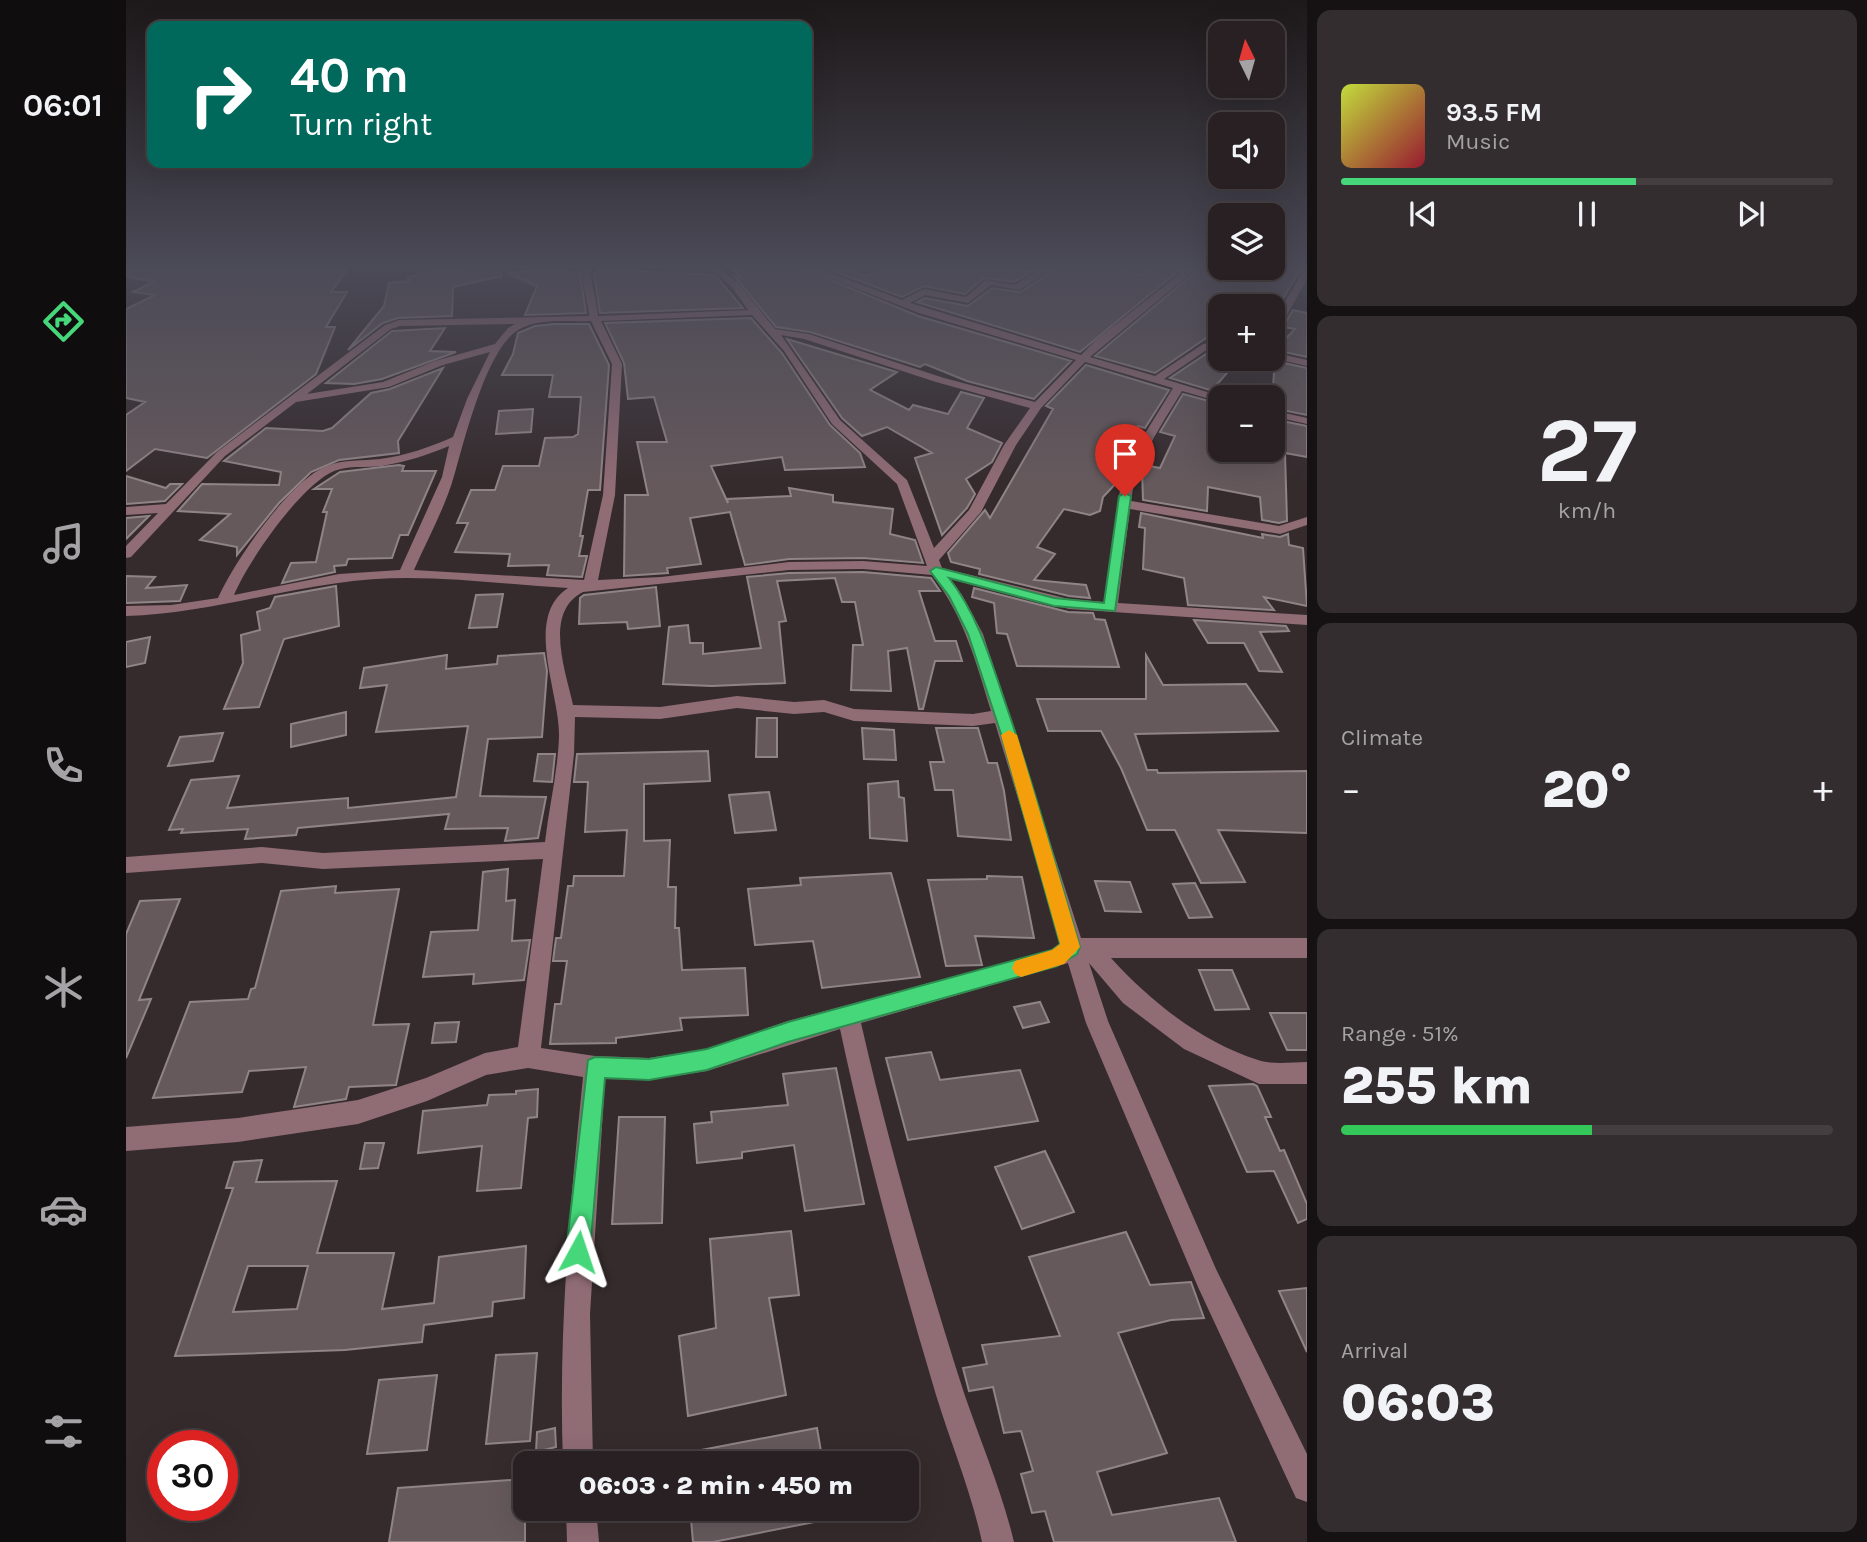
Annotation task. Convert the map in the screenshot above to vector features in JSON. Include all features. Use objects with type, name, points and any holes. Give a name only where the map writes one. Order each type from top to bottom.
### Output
[{"type":"street","points":[[126,554],[221,454],[371,340]]},
{"type":"street","points":[[499,340],[501,344]]},
{"type":"street","points":[[405,574],[448,477],[477,390],[504,340]]},
{"type":"street","points":[[590,585],[608,495],[617,410],[617,364],[605,340]]},
{"type":"street","points":[[780,340],[836,422],[904,483],[934,565],[955,595],[975,634],[1080,948],[1097,1023],[1207,1278],[1307,1487]]},
{"type":"street","points":[[818,340],[940,380],[1037,406]]},
{"type":"street","points":[[1019,340],[1208,396]]},
{"type":"street","points":[[934,565],[975,512],[1010,445],[1037,406],[1101,340]]},
{"type":"street","points":[[294,399],[385,385],[439,363],[501,344]]},
{"type":"street","points":[[1155,381],[1208,346]]},
{"type":"street","points":[[1285,358],[1307,363]]},
{"type":"street","points":[[1110,608],[1115,553],[1127,483],[1144,445],[1178,388]]},
{"type":"street","points":[[1285,416],[1307,421]]},
{"type":"street","points":[[224,601],[229,584],[273,524],[311,480],[330,468],[384,462],[423,452],[459,438]]},
{"type":"street","points":[[1125,504],[1280,530],[1307,521]]},
{"type":"street","points":[[126,511],[169,508]]},
{"type":"street","points":[[126,611],[170,610],[326,580],[405,574],[590,585],[661,581],[801,566],[934,565],[1054,602],[1307,620]]},
{"type":"street","points":[[527,1057],[546,928],[568,738],[567,711],[554,650],[555,615],[564,597],[572,590],[590,585]]},
{"type":"street","points":[[567,711],[660,713],[737,702],[794,708],[824,706],[854,715],[972,720],[1002,716]]},
{"type":"street","points":[[126,865],[262,855],[323,861],[553,850]]},
{"type":"street","points":[[1080,948],[1131,996],[1192,1041],[1259,1073],[1307,1073]]},
{"type":"street","points":[[126,1139],[239,1130],[358,1112],[427,1089],[485,1064],[527,1057],[595,1067],[649,1069],[707,1060],[848,1015],[1057,957],[1080,948],[1307,948]]},
{"type":"street","points":[[848,1015],[866,1096],[896,1203],[951,1396],[989,1503],[998,1542]]},
{"type":"street","points":[[577,1451],[576,1278],[595,1067]]},
{"type":"street","points":[[582,1521],[583,1542]]},
{"type":"building","points":[[126,340],[330,340],[316,374],[207,458],[155,449],[126,471],[126,415],[145,402],[126,398]]},
{"type":"building","points":[[381,340],[437,340],[430,351],[456,352],[382,379],[354,384],[326,383]]},
{"type":"building","points":[[516,340],[597,340],[609,365],[600,490],[588,490],[580,536],[583,536],[579,556],[587,556],[582,577],[547,575],[549,565],[508,566],[510,554],[455,552],[468,523],[457,523],[471,490],[495,490],[503,466],[539,466],[545,438],[573,437],[578,434],[581,397],[549,397],[553,375],[502,375],[513,354]]},
{"type":"building","points":[[613,340],[770,340],[830,425],[860,453],[865,467],[785,470],[782,457],[711,466],[728,503],[727,499],[791,496],[789,488],[833,495],[833,502],[893,509],[890,534],[915,540],[923,563],[863,558],[789,559],[745,565],[730,512],[690,518],[701,564],[667,568],[668,573],[624,576],[625,495],[648,495],[637,442],[667,442],[654,397],[628,399],[624,363]]},
{"type":"building","points":[[788,340],[897,372],[870,390],[909,410],[913,405],[948,414],[961,392],[984,398],[967,428],[1002,443],[992,462],[966,479],[975,494],[967,508],[942,535],[915,458],[932,453],[887,427],[862,436],[842,418]]},
{"type":"building","points":[[835,340],[999,340],[1071,361],[1034,399],[967,381],[925,364],[920,367]]},
{"type":"building","points":[[1041,340],[1095,340],[1080,352]]},
{"type":"building","points":[[1114,340],[1203,340],[1155,373],[1095,356]]},
{"type":"building","points":[[1285,340],[1307,340],[1307,357],[1285,352]]},
{"type":"building","points":[[1208,353],[1208,371],[1229,371],[1216,385],[1208,385],[1208,389],[1170,378]]},
{"type":"building","points":[[1285,363],[1307,368],[1307,415],[1285,411],[1285,385],[1273,385],[1274,371],[1285,371]]},
{"type":"building","points":[[1086,365],[1169,390],[1145,428],[1138,426],[1121,478],[1103,497],[1100,511],[1090,515],[1064,509],[1037,547],[1055,554],[1034,580],[1086,585],[1090,598],[1069,596],[979,574],[980,569],[951,562],[948,553],[985,510],[990,518],[1053,409],[1046,406]]},
{"type":"building","points":[[443,368],[398,441],[399,453],[339,460],[311,472],[279,503],[237,555],[237,547],[200,540],[230,514],[178,511],[202,484],[279,485],[281,472],[224,461],[266,428],[323,431],[332,428],[371,393],[390,389]]},
{"type":"building","points":[[1183,394],[1208,401],[1208,462],[1285,462],[1285,453],[1287,521],[1279,523],[1262,520],[1260,497],[1208,487],[1207,511],[1143,500],[1144,465],[1160,468],[1175,436],[1160,432]]},
{"type":"building","points":[[533,409],[531,432],[496,434],[499,411]]},
{"type":"building","points":[[1285,422],[1307,426],[1307,457],[1285,453]]},
{"type":"building","points":[[404,466],[402,471],[436,471],[408,535],[400,535],[392,558],[348,559],[346,565],[334,566],[335,572],[282,583],[291,563],[316,562],[327,512],[323,512],[332,489],[314,489],[340,472]]},
{"type":"building","points":[[126,476],[166,488],[170,484],[182,484],[165,501],[126,504]]},
{"type":"building","points":[[1141,513],[1263,538],[1262,534],[1280,537],[1288,534],[1289,545],[1303,548],[1307,606],[1264,597],[1274,610],[1188,605],[1184,578],[1143,569],[1145,528],[1139,527]]},
{"type":"building","points":[[149,516],[126,539],[126,518]]},
{"type":"building","points":[[863,572],[931,578],[940,591],[919,591],[935,641],[956,641],[962,661],[935,661],[923,709],[919,709],[907,648],[888,651],[891,691],[851,690],[853,645],[863,645],[855,602],[842,602],[835,578],[777,581],[786,621],[779,622],[785,683],[712,686],[663,684],[669,627],[688,625],[690,643],[703,643],[703,654],[761,648],[747,577],[789,573]]},
{"type":"building","points":[[126,576],[155,577],[146,588],[187,585],[180,601],[126,603]]},
{"type":"building","points":[[336,586],[339,626],[284,639],[259,707],[224,709],[243,663],[241,635],[260,630],[257,612],[270,608],[275,597]]},
{"type":"building","points":[[656,587],[660,626],[628,629],[627,622],[579,624],[580,598],[584,595]]},
{"type":"building","points":[[974,588],[1068,612],[1093,613],[1095,619],[1105,620],[1119,667],[1017,666],[1007,634],[997,633],[994,603],[972,597]]},
{"type":"building","points":[[503,594],[497,627],[469,628],[476,595]]},
{"type":"building","points":[[1194,620],[1286,626],[1289,631],[1260,632],[1282,672],[1259,671],[1244,643],[1208,643]]},
{"type":"building","points":[[150,637],[145,663],[126,667],[126,642]]},
{"type":"building","points":[[544,653],[547,671],[542,737],[488,739],[480,796],[546,797],[538,838],[505,841],[508,828],[445,829],[449,814],[298,828],[296,835],[245,839],[248,829],[181,833],[183,829],[169,830],[191,780],[239,776],[227,808],[348,798],[348,808],[456,797],[468,726],[376,732],[387,685],[360,688],[364,668],[447,655],[446,669],[497,664],[498,656]]},
{"type":"building","points":[[1146,655],[1163,685],[1246,684],[1278,731],[1135,734],[1147,770],[1157,770],[1158,773],[1307,771],[1307,833],[1218,830],[1245,882],[1201,883],[1175,830],[1147,830],[1121,768],[1101,731],[1048,731],[1037,699],[1146,699]]},
{"type":"building","points":[[346,712],[346,735],[291,747],[291,724]]},
{"type":"building","points":[[757,718],[777,718],[777,757],[756,757]]},
{"type":"building","points":[[862,728],[894,730],[896,760],[864,759]]},
{"type":"building","points":[[936,728],[978,728],[988,763],[997,763],[1011,840],[958,836],[953,790],[935,790],[930,762],[944,762]]},
{"type":"building","points":[[223,733],[213,761],[168,766],[180,737]]},
{"type":"building","points":[[708,751],[710,781],[644,784],[644,841],[670,840],[668,887],[676,887],[675,928],[679,928],[682,970],[745,968],[748,1015],[680,1018],[682,1030],[616,1038],[616,1043],[550,1044],[555,1004],[561,1004],[567,961],[553,961],[556,938],[561,938],[568,886],[573,886],[574,876],[624,876],[627,830],[585,832],[588,782],[574,782],[577,754]]},
{"type":"building","points":[[538,754],[555,754],[552,782],[534,781]]},
{"type":"building","points":[[898,781],[899,797],[904,798],[907,841],[870,838],[868,784]]},
{"type":"building","points":[[769,792],[776,830],[735,833],[729,795]]},
{"type":"building","points":[[508,869],[506,901],[515,900],[512,941],[530,940],[524,980],[473,984],[474,974],[423,977],[431,932],[478,930],[483,872]]},
{"type":"building","points":[[891,873],[920,977],[822,988],[813,941],[755,945],[748,889],[801,885],[800,878]]},
{"type":"building","points":[[987,876],[1022,877],[1034,938],[975,936],[982,965],[946,966],[928,880],[987,879]]},
{"type":"building","points":[[1095,881],[1130,882],[1141,912],[1105,911]]},
{"type":"building","points":[[1195,883],[1212,917],[1189,918],[1173,884]]},
{"type":"building","points":[[336,886],[335,893],[399,889],[373,1025],[409,1024],[396,1085],[349,1087],[346,1099],[294,1107],[306,1067],[249,1071],[242,1092],[153,1098],[190,1002],[248,999],[251,989],[255,988],[281,891]]},
{"type":"building","points":[[180,899],[139,1000],[151,999],[126,1058],[126,934],[140,901]]},
{"type":"building","points":[[1199,970],[1232,970],[1249,1009],[1215,1010]]},
{"type":"building","points":[[1040,1002],[1049,1022],[1023,1028],[1014,1007]]},
{"type":"building","points":[[1270,1013],[1307,1013],[1307,1050],[1287,1050]]},
{"type":"building","points":[[459,1022],[456,1042],[432,1043],[435,1023]]},
{"type":"building","points":[[931,1052],[940,1080],[1020,1070],[1038,1121],[908,1140],[886,1058]]},
{"type":"building","points":[[836,1068],[864,1204],[805,1211],[794,1145],[742,1152],[742,1158],[697,1163],[694,1124],[712,1122],[711,1112],[788,1105],[783,1074]]},
{"type":"building","points":[[1209,1086],[1257,1086],[1271,1117],[1265,1117],[1280,1151],[1284,1150],[1307,1204],[1307,1219],[1298,1223],[1274,1171],[1247,1172]]},
{"type":"building","points":[[538,1089],[537,1117],[528,1118],[521,1188],[477,1191],[482,1146],[418,1153],[423,1111],[487,1105],[489,1095],[516,1094],[516,1091]]},
{"type":"building","points":[[619,1117],[665,1117],[662,1223],[612,1224]]},
{"type":"building","points":[[365,1143],[384,1143],[378,1168],[360,1169]]},
{"type":"building","points":[[1045,1151],[1074,1212],[1022,1229],[995,1167]]},
{"type":"building","points":[[262,1160],[256,1182],[337,1181],[317,1253],[394,1253],[382,1309],[434,1303],[439,1257],[526,1246],[524,1298],[493,1302],[492,1316],[424,1325],[422,1342],[345,1350],[175,1356],[233,1188],[226,1188],[234,1162]],"holes":[[[248,1266],[308,1266],[297,1309],[233,1312]]]},
{"type":"building","points":[[791,1231],[799,1295],[769,1298],[786,1395],[688,1416],[679,1336],[716,1328],[710,1239]]},
{"type":"building","points":[[1126,1232],[1150,1285],[1191,1282],[1204,1318],[1171,1320],[1118,1333],[1167,1453],[1097,1472],[1112,1515],[1219,1498],[1236,1542],[1054,1542],[1045,1511],[1032,1513],[1021,1474],[1033,1471],[1021,1431],[1004,1433],[993,1387],[969,1391],[963,1368],[987,1364],[982,1345],[1060,1336],[1029,1257]]},
{"type":"building","points":[[1307,1288],[1307,1352],[1279,1291]]},
{"type":"building","points":[[537,1353],[530,1441],[486,1444],[496,1355]]},
{"type":"building","points":[[437,1375],[427,1450],[367,1454],[379,1380]]},
{"type":"building","points":[[555,1428],[556,1447],[536,1451],[537,1432]]},
{"type":"building","points":[[817,1428],[821,1451],[696,1451]]},
{"type":"building","points":[[513,1480],[513,1521],[525,1521],[525,1542],[389,1542],[398,1488]]},
{"type":"building","points":[[691,1521],[820,1521],[713,1542],[693,1542]]},
{"type":"slow traffic","points":[[1009,735],[1070,947],[1057,957],[1021,968]]},
{"type":"route","points":[[578,1252],[595,1067],[649,1069],[707,1060],[788,1032],[1057,957],[1070,947],[1009,734],[975,634],[955,595],[936,571],[1054,602],[1110,608],[1115,553],[1124,517],[1125,496]]}]
